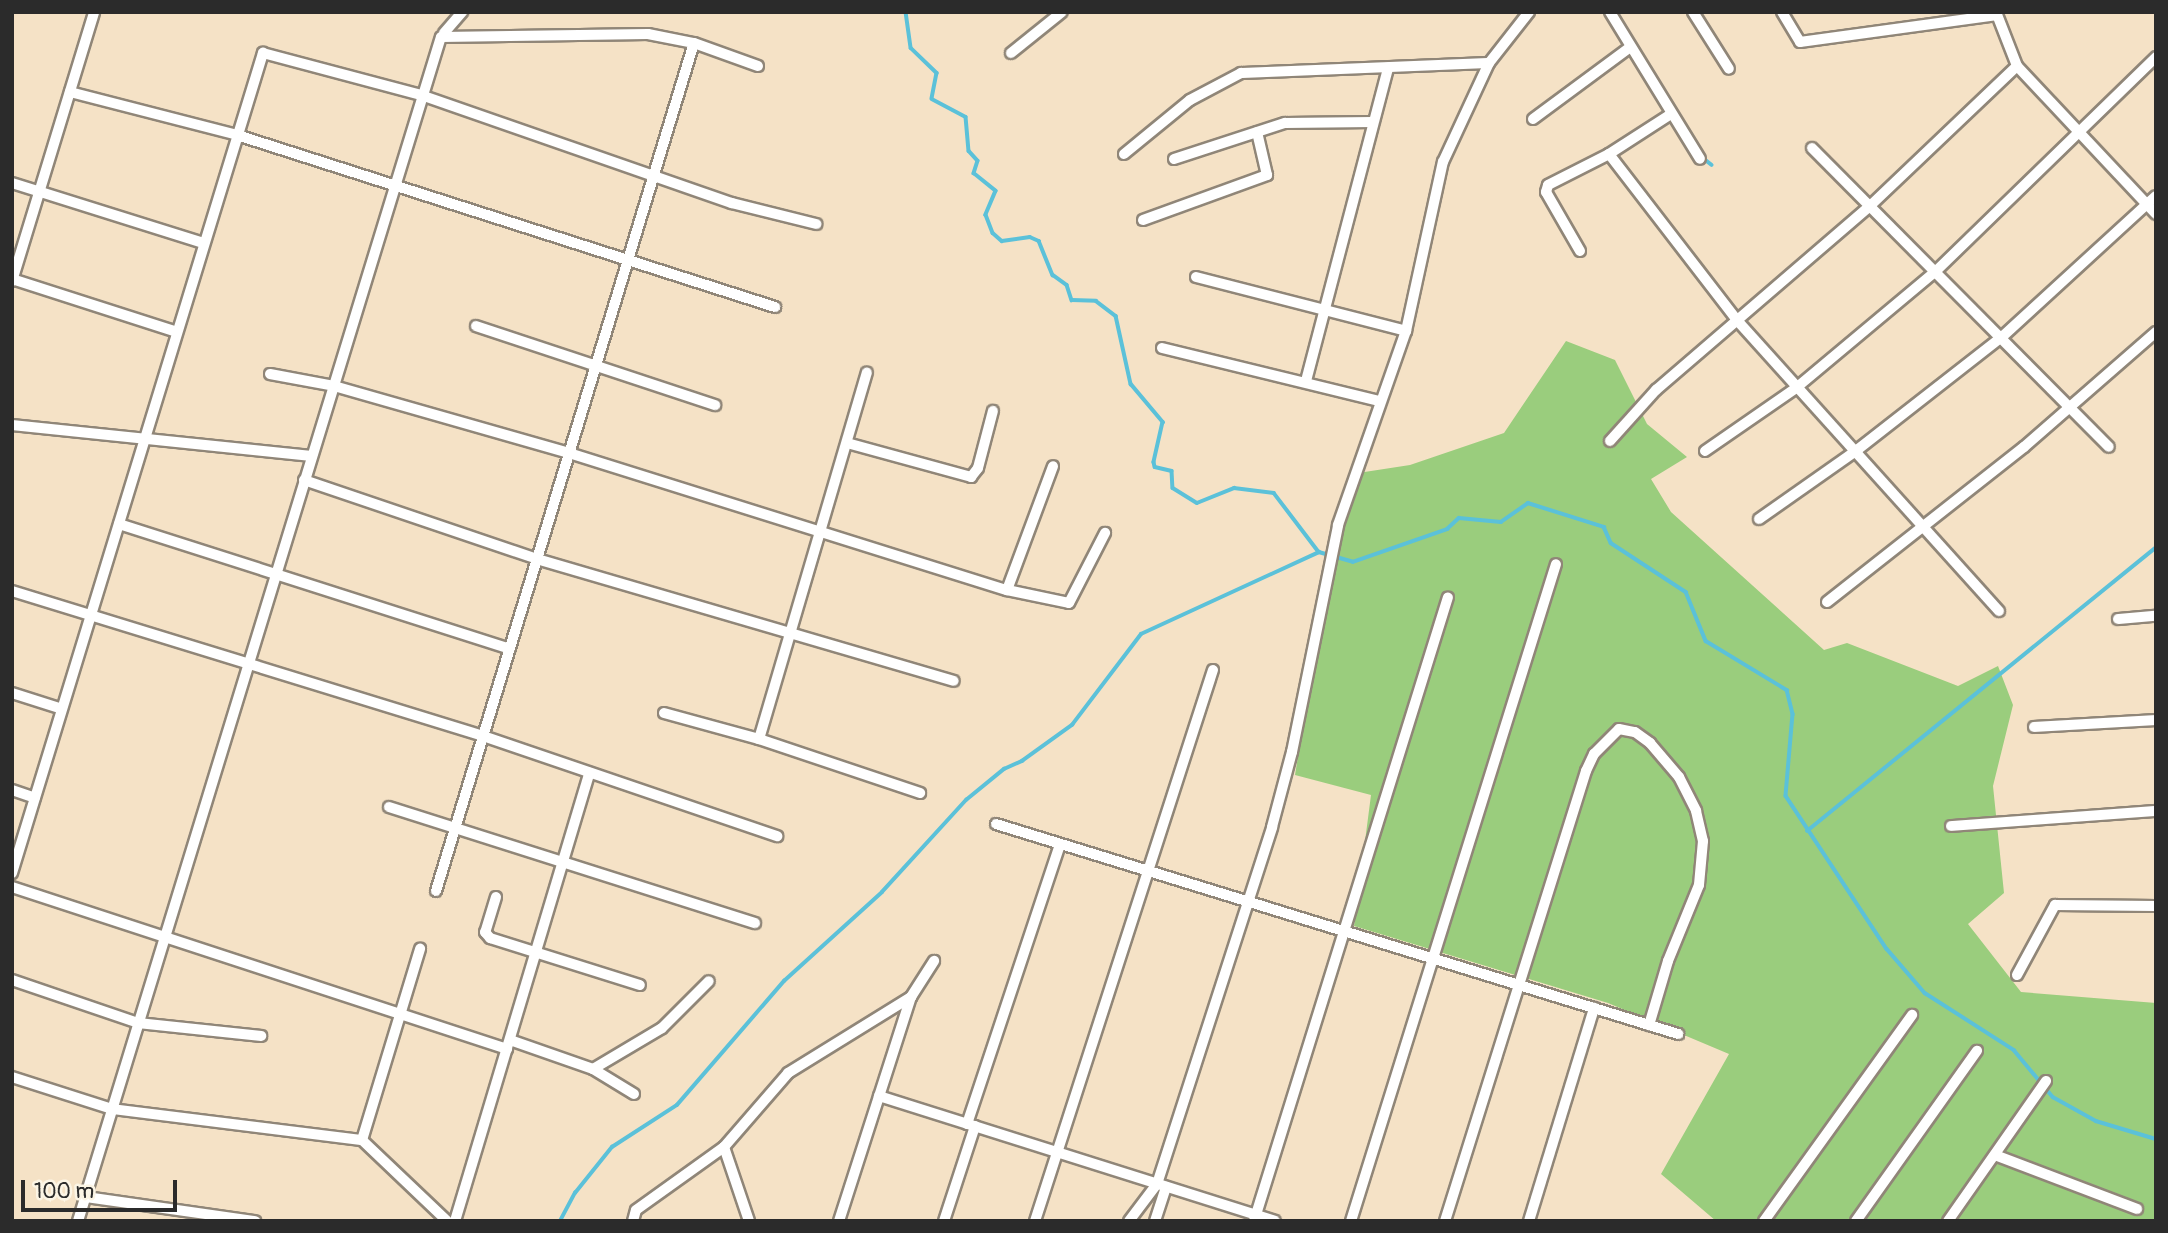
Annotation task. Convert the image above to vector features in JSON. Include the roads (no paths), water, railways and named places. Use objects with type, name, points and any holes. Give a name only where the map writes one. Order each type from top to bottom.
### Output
[{"type":"street","points":[[94,12],[12,279],[177,332]]},
{"type":"street","points":[[78,1221],[421,95],[444,33],[463,12]]},
{"type":"street","points":[[1011,53],[1062,12]]},
{"type":"street","points":[[1155,1221],[1161,1185],[1292,752],[1338,525],[1406,331],[1444,162],[1489,62],[1529,12]]},
{"type":"street","points":[[1610,12],[1629,48],[1654,80],[1671,114],[1700,159]]},
{"type":"street","points":[[1693,12],[1729,69]]},
{"type":"street","points":[[1782,12],[1800,42],[1997,14],[2017,66],[2156,214]]},
{"type":"street","points":[[444,33],[630,33],[694,43],[758,66]]},
{"type":"street","points":[[436,891],[694,43]]},
{"type":"street","points":[[1533,119],[1629,48]]},
{"type":"street","points":[[12,873],[263,52],[421,95],[654,173],[757,211],[816,223]]},
{"type":"street","points":[[1705,451],[1796,388],[1936,271],[2156,57]]},
{"type":"street","points":[[1124,154],[1190,100],[1226,77],[1241,73],[1489,62]]},
{"type":"street","points":[[1610,441],[1656,390],[1872,205],[2017,66]]},
{"type":"street","points":[[1306,381],[1388,68]]},
{"type":"street","points":[[70,92],[237,135],[775,307]]},
{"type":"street","points":[[1580,251],[1546,188],[1609,154],[1671,114]]},
{"type":"street","points":[[1174,159],[1257,132],[1307,121],[1373,122]]},
{"type":"street","points":[[1143,220],[1267,175],[1257,132]]},
{"type":"street","points":[[1812,148],[2003,336],[2068,408],[2109,447]]},
{"type":"street","points":[[1609,154],[1736,319],[1796,388],[1857,450],[1999,611]]},
{"type":"street","points":[[12,183],[204,243]]},
{"type":"street","points":[[1759,519],[1857,450],[2003,336],[2156,196]]},
{"type":"street","points":[[1196,277],[1406,331]]},
{"type":"street","points":[[475,326],[715,405]]},
{"type":"street","points":[[1827,602],[2068,408],[2156,332]]},
{"type":"street","points":[[1162,348],[1380,401]]},
{"type":"street","points":[[759,738],[867,373]]},
{"type":"street","points":[[270,374],[334,386],[569,453],[1007,590],[1069,603],[1105,533]]},
{"type":"street","points":[[847,443],[971,477],[978,468],[993,411]]},
{"type":"street","points":[[12,425],[311,456]]},
{"type":"street","points":[[1007,590],[1053,466]]},
{"type":"street","points":[[304,480],[537,559],[953,681]]},
{"type":"street","points":[[119,524],[510,649]]},
{"type":"street","points":[[1351,1221],[1556,564]]},
{"type":"street","points":[[12,592],[483,736],[776,836]]},
{"type":"street","points":[[1255,1218],[1342,930],[1448,597]]},
{"type":"street","points":[[2118,619],[2156,616]]},
{"type":"street","points":[[1035,1221],[1213,670]]},
{"type":"street","points":[[12,693],[62,709]]},
{"type":"street","points":[[664,713],[759,738],[920,793]]},
{"type":"street","points":[[2034,727],[2156,720]]},
{"type":"street","points":[[1445,1221],[1586,771],[1594,754],[1619,729],[1635,732],[1679,777],[1696,811],[1703,841],[1699,886],[1668,961],[1649,1025]]},
{"type":"street","points":[[455,1221],[589,773]]},
{"type":"street","points":[[12,790],[35,797]]},
{"type":"street","points":[[389,807],[563,859],[755,923]]},
{"type":"street","points":[[1951,826],[2156,810]]},
{"type":"street","points":[[996,824],[1678,1034]]},
{"type":"street","points":[[944,1221],[971,1125],[1060,844]]},
{"type":"street","points":[[12,887],[400,1013],[593,1069],[634,1094]]},
{"type":"street","points":[[496,897],[485,932],[489,938],[640,985]]},
{"type":"street","points":[[2017,975],[2055,905],[2156,906]]},
{"type":"street","points":[[362,1140],[420,949]]},
{"type":"street","points":[[839,1221],[911,997],[934,961]]},
{"type":"street","points":[[12,980],[138,1023],[261,1036]]},
{"type":"street","points":[[593,1069],[663,1028],[709,981]]},
{"type":"street","points":[[633,1221],[636,1210],[724,1147],[788,1073],[911,997]]},
{"type":"street","points":[[1529,1221],[1594,1008]]},
{"type":"street","points":[[1769,1219],[1912,1015]]},
{"type":"street","points":[[1856,1221],[1977,1051]]},
{"type":"street","points":[[12,1077],[112,1109],[362,1140],[447,1221]]},
{"type":"street","points":[[1948,1221],[2046,1081]]},
{"type":"street","points":[[879,1096],[1161,1185],[1255,1218],[1275,1221]]},
{"type":"street","points":[[724,1147],[749,1221]]},
{"type":"street","points":[[1994,1155],[2137,1209]]},
{"type":"street","points":[[1129,1221],[1161,1185]]},
{"type":"street","points":[[86,1197],[255,1221]]},
{"type":"waterway","points":[[906,12],[911,48],[937,73],[932,99],[966,117],[969,151],[978,161],[974,173],[996,191],[986,215],[993,233],[1002,241],[1030,237],[1039,241],[1053,275],[1067,285],[1072,300],[1096,301],[1116,316],[1131,384],[1163,422],[1154,462],[1155,467],[1172,471],[1173,488],[1197,503],[1234,488],[1274,493],[1319,552],[1353,562],[1447,529],[1459,518],[1501,522],[1528,503],[1604,527],[1611,543],[1686,592],[1706,641],[1787,690],[1793,714],[1786,796],[1887,949],[1925,993],[2014,1050],[2053,1097],[2096,1121],[2156,1139]]},
{"type":"waterway","points":[[1703,158],[1712,165]]},
{"type":"waterway","points":[[1807,831],[2156,547]]},
{"type":"waterway","points":[[560,1221],[575,1193],[612,1147],[677,1105],[784,981],[882,892],[966,800],[1004,769],[1022,761],[1072,725],[1141,634],[1319,552]]}]
